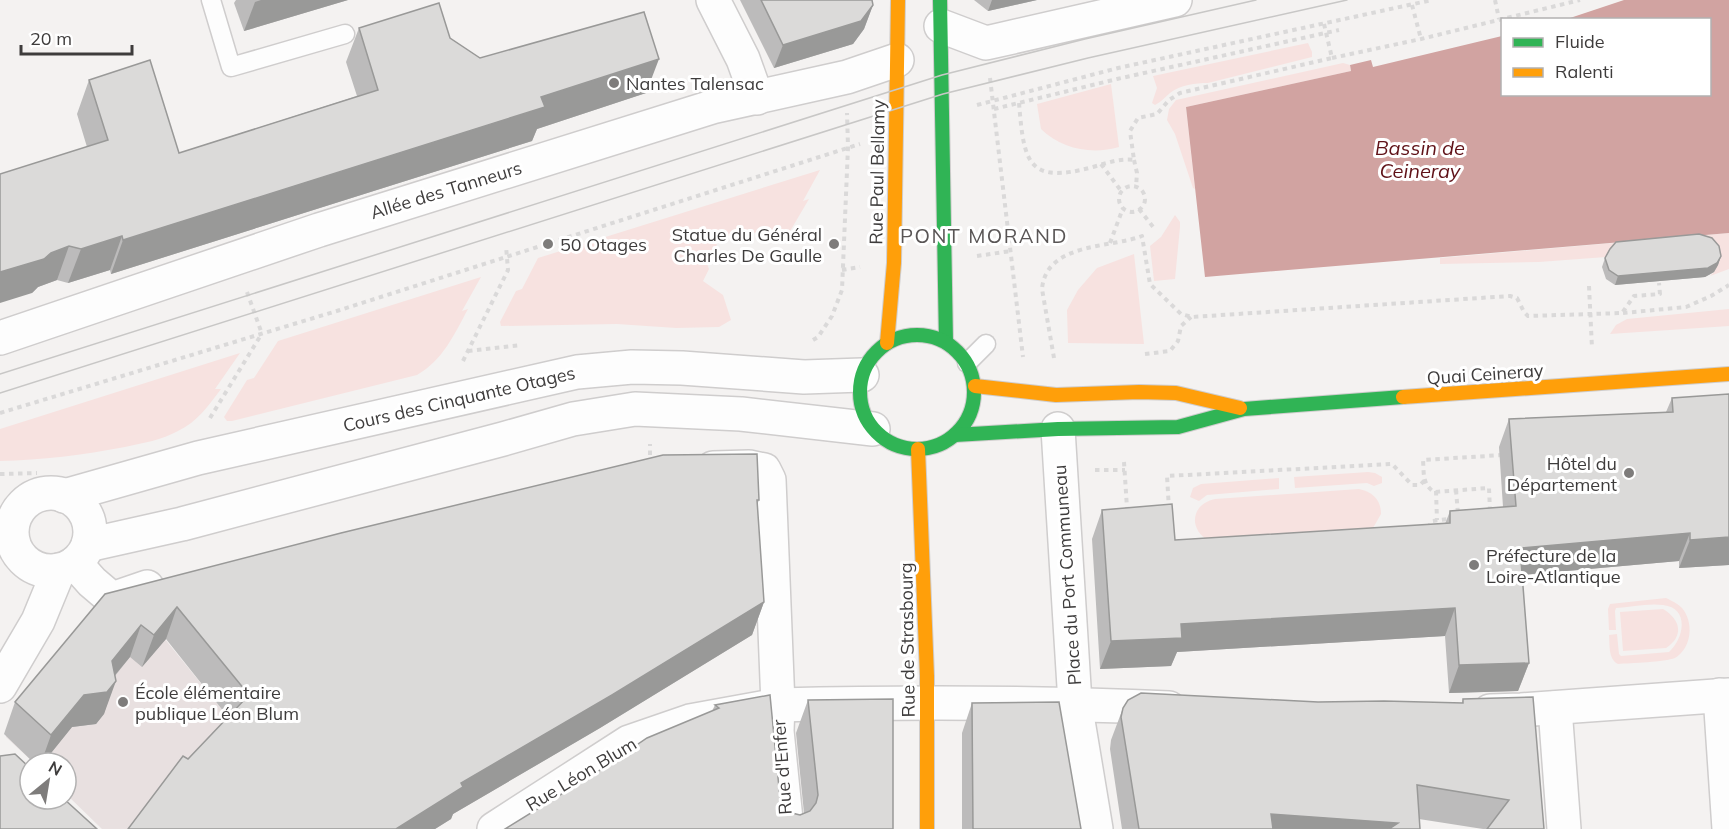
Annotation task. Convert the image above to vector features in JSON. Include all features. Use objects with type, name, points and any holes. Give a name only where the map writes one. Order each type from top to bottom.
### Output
[{"type":"main road","name":"Rue Paul Bellamy","points":[[887,343],[894,263],[898,0]]},
{"type":"main road","points":[[940,13],[946,342]]},
{"type":"main road","points":[[920,335],[946,342],[958,351],[967,363],[975,386],[972,409],[966,423],[955,435],[932,448],[902,447],[886,440],[873,429],[864,414],[861,398],[862,375],[868,363],[887,343],[903,337],[920,335]]},
{"type":"main road","name":"Quai Ceineray","points":[[955,435],[1058,429],[1178,427],[1244,409],[1729,374]]},
{"type":"main road","name":"Quai Ceineray","points":[[975,386],[1056,395],[1176,393],[1244,409]]},
{"type":"main road","name":"Rue de Strasbourg","points":[[918,449],[927,702],[927,829]]},
{"type":"street","points":[[713,0],[743,59],[757,98]]},
{"type":"street","points":[[940,13],[986,43],[1175,0]]},
{"type":"street","name":"Allée des Tanneurs","points":[[0,338],[319,230],[712,107],[847,76],[897,60]]},
{"type":"street","name":"Cours des Cinquante Otages","points":[[862,375],[804,377],[682,368],[632,367],[577,372],[198,458],[64,496],[43,494],[9,529],[26,562],[36,568],[74,559],[204,518],[573,419],[635,409],[753,415],[873,429]]},
{"type":"street","name":"Place du Port Communeau","points":[[778,705],[927,702],[1075,703],[1058,429]]},
{"type":"street","points":[[681,468],[749,467],[764,470],[769,480],[778,705]]},
{"type":"street","points":[[0,686],[74,559],[89,525],[80,507],[64,496]]},
{"type":"street","points":[[74,559],[92,582],[112,599],[177,579]]},
{"type":"street","points":[[1462,711],[1554,708],[1724,695],[1729,829]]},
{"type":"street","points":[[1096,829],[1075,703],[1202,710]]},
{"type":"street","name":"Rue Léon Blum","points":[[494,829],[629,742],[690,721],[778,705]]},
{"type":"street","name":"Rue d'Enfer","points":[[778,705],[777,731],[787,829]]},
{"type":"street","points":[[1554,708],[1564,829]]},
{"type":"lane","points":[[211,0],[231,67],[345,34]]},
{"type":"lane","points":[[967,363],[986,344]]},
{"type":"path","points":[[1034,358],[1023,358],[992,100],[1118,68],[1432,0]]},
{"type":"path","points":[[1136,187],[1137,173],[1130,131],[1135,121],[1140,117],[1157,114],[1176,94],[1499,19],[1495,0]]},
{"type":"path","points":[[1503,18],[1580,0]]},
{"type":"path","points":[[1412,4],[1420,39]]},
{"type":"path","points":[[1324,24],[1332,58]]},
{"type":"path","points":[[994,109],[1339,30]]},
{"type":"path","points":[[810,342],[818,337],[832,316],[842,290],[848,147],[847,76]]},
{"type":"path","points":[[1019,103],[1027,152],[1036,168],[1045,172],[1065,173],[1116,160],[1134,160]]},
{"type":"path","points":[[0,413],[262,334],[848,147],[896,137]]},
{"type":"path","points":[[1101,164],[1122,192]]},
{"type":"path","points":[[1128,187],[1136,187],[1143,192],[1144,204],[1139,209],[1130,211],[1123,208],[1119,199],[1122,192],[1128,187]]},
{"type":"path","points":[[1110,243],[1123,208]]},
{"type":"path","points":[[1139,209],[1155,228]]},
{"type":"path","points":[[1044,358],[1057,357],[1042,289],[1045,277],[1058,261],[1095,245],[1144,236],[1150,284],[1181,314],[1192,316],[1510,296],[1517,298],[1528,316],[1590,315],[1686,307],[1729,285]]},
{"type":"path","points":[[236,258],[262,334]]},
{"type":"path","points":[[1622,313],[1634,296],[1660,294],[1659,283]]},
{"type":"path","points":[[1589,286],[1590,315]]},
{"type":"path","points":[[1151,353],[1164,353],[1174,347],[1181,326],[1192,316]]},
{"type":"path","points":[[209,420],[262,334]]},
{"type":"path","points":[[468,351],[531,344]]},
{"type":"path","points":[[1491,517],[1489,488],[1430,490],[1424,481],[1423,460],[1503,455]]},
{"type":"path","points":[[1169,516],[1167,476],[1392,464],[1412,485],[1420,485],[1424,481]]},
{"type":"path","points":[[1425,533],[1429,525],[1437,520],[1458,519],[1456,490]]},
{"type":"path","points":[[1436,491],[1437,520]]},
{"type":"path","points":[[1120,509],[1134,507]]},
{"type":"shaded area","points":[[1308,43],[1312,57],[1208,83],[1183,86],[1155,105],[1152,103],[1157,88],[1153,76]]},
{"type":"shaded area","points":[[1343,63],[1350,65],[1351,71],[1186,107],[1195,189],[1193,188],[1175,134],[1167,120],[1169,109],[1176,100]]},
{"type":"shaded area","points":[[1111,84],[1119,147],[1088,150],[1067,146],[1041,129],[1037,104]]},
{"type":"shaded area","points":[[820,170],[803,201],[809,199],[786,238],[773,237],[765,228],[752,234],[741,228],[732,236],[720,236],[715,249],[704,256],[709,269],[703,281],[723,295],[731,320],[719,327],[676,328],[617,324],[501,326],[500,322],[516,291],[522,289],[538,258]]},
{"type":"shaded area","points":[[1175,215],[1180,222],[1180,227],[1175,279],[1154,281],[1150,246],[1161,237]]},
{"type":"shaded area","points":[[1729,233],[1729,269],[1710,276],[1714,272],[1606,257],[1539,262],[1440,264],[1440,258]]},
{"type":"shaded area","points":[[1134,254],[1144,344],[1068,343],[1067,310],[1078,290],[1097,268]]},
{"type":"shaded area","points":[[481,277],[462,311],[468,309],[447,346],[434,362],[417,375],[232,421],[227,421],[224,417],[247,380],[254,378],[278,341]]},
{"type":"shaded area","points":[[1729,309],[1729,326],[1610,334],[1616,325],[1627,319]]},
{"type":"shaded area","points":[[240,353],[215,389],[221,389],[207,407],[191,423],[172,434],[145,443],[94,452],[0,461],[0,429]]},
{"type":"shaded area","points":[[1368,472],[1382,477],[1382,483],[1374,486],[1367,483],[1295,488],[1294,477]]},
{"type":"shaded area","points":[[1279,478],[1279,489],[1207,495],[1199,501],[1190,497],[1193,488],[1201,484]]},
{"type":"shaded area","points":[[1359,489],[1372,495],[1380,505],[1381,514],[1373,528],[1209,541],[1202,536],[1195,524],[1197,511],[1201,506],[1215,499]]},
{"type":"shaded area","points":[[1666,598],[1682,608],[1690,627],[1688,641],[1681,654],[1664,660],[1618,664],[1615,662],[1610,651],[1609,635],[1617,634],[1621,656],[1669,652],[1678,640],[1682,625],[1681,618],[1672,607],[1645,605],[1616,608],[1616,630],[1609,630],[1608,609],[1610,604]]},
{"type":"shaded area","points":[[1663,609],[1677,623],[1678,633],[1672,643],[1666,648],[1623,651],[1620,612]]},
{"type":"shaded area","name":"École élémentaire publique Léon Blum","points":[[143,612],[237,728],[140,829],[102,829],[78,806],[78,751],[21,751],[6,737],[7,730]]},
{"type":"water","name":"Bassin de Ceineray","points":[[1624,0],[1729,0],[1729,233],[1205,277],[1186,107],[1351,71],[1350,65],[1371,60],[1373,67],[1501,36],[1501,96],[1711,96],[1711,18],[1570,18]]},
{"type":"building","points":[[761,0],[872,0],[873,5],[861,21],[783,45]]},
{"type":"building","points":[[439,3],[450,38],[480,58],[644,12],[659,59],[541,97],[545,107],[123,240],[122,236],[81,249],[69,246],[51,253],[44,259],[0,272],[0,174],[108,140],[89,80],[150,60],[179,153],[378,90],[359,28]]},
{"type":"building","points":[[1699,234],[1712,238],[1719,246],[1721,256],[1717,263],[1708,268],[1618,276],[1609,270],[1605,258],[1616,242]]},
{"type":"building","points":[[1729,394],[1729,537],[1690,540],[1690,533],[1520,548],[1529,663],[1459,665],[1455,608],[1181,624],[1182,638],[1111,641],[1102,510],[1172,504],[1175,540],[1450,523],[1450,511],[1516,506],[1509,419],[1673,412],[1672,398]]},
{"type":"building","points":[[757,454],[759,500],[757,500],[764,602],[612,695],[461,783],[463,787],[396,829],[128,829],[183,756],[188,759],[249,695],[177,607],[154,635],[141,625],[112,661],[116,681],[107,692],[84,695],[51,735],[15,702],[105,594],[341,533],[663,455]]},
{"type":"building","points":[[1141,693],[1318,702],[1463,703],[1463,699],[1533,697],[1544,829],[1487,829],[1509,800],[1417,785],[1420,829],[1389,829],[1398,823],[1271,814],[1273,829],[1139,829],[1121,717],[1128,700]]},
{"type":"building","points":[[770,695],[780,798],[784,807],[800,815],[810,811],[818,795],[808,700],[893,699],[893,829],[505,829],[647,738],[719,708],[715,705]]},
{"type":"building","points":[[1059,702],[1081,829],[973,829],[972,703]]},
{"type":"building","points":[[15,754],[18,757],[18,811],[77,811],[97,829],[0,829],[0,756]]},
{"type":"tram line","points":[[0,374],[942,75],[1256,0]]},
{"type":"tram line","points":[[0,393],[943,94],[1088,58],[1347,0]]},
{"type":"traffic: fast","points":[[940,0],[946,342]]},
{"type":"traffic: fast","points":[[917,335],[939,339],[957,352],[970,370],[974,392],[970,414],[957,432],[939,445],[917,449],[895,445],[877,432],[864,414],[860,392],[864,370],[877,352],[895,339],[917,335]]},
{"type":"traffic: fast","points":[[955,435],[1058,429],[1178,427],[1244,409],[1403,397]]},
{"type":"traffic: slow","points":[[887,343],[894,263],[898,0]]},
{"type":"traffic: slow","points":[[1403,397],[1729,374]]},
{"type":"traffic: slow","points":[[975,386],[1056,395],[1176,393],[1240,408]]},
{"type":"traffic: slow","points":[[918,449],[927,676],[927,829]]},
{"type":"place","name":"Nantes Talensac","points":[[614,83]]},
{"type":"place","name":"50 Otages","points":[[548,244]]},
{"type":"place","name":"Statue du Général Charles De Gaulle","points":[[834,244]]},
{"type":"place","name":"Hôtel du Département","points":[[1629,473]]},
{"type":"place","name":"Préfecture de la Loire-Atlantique","points":[[1474,565]]},
{"type":"place","name":"École élémentaire publique Léon Blum","points":[[123,702]]},
{"type":"district","name":"PONT MORAND","points":[[984,235]]}]
